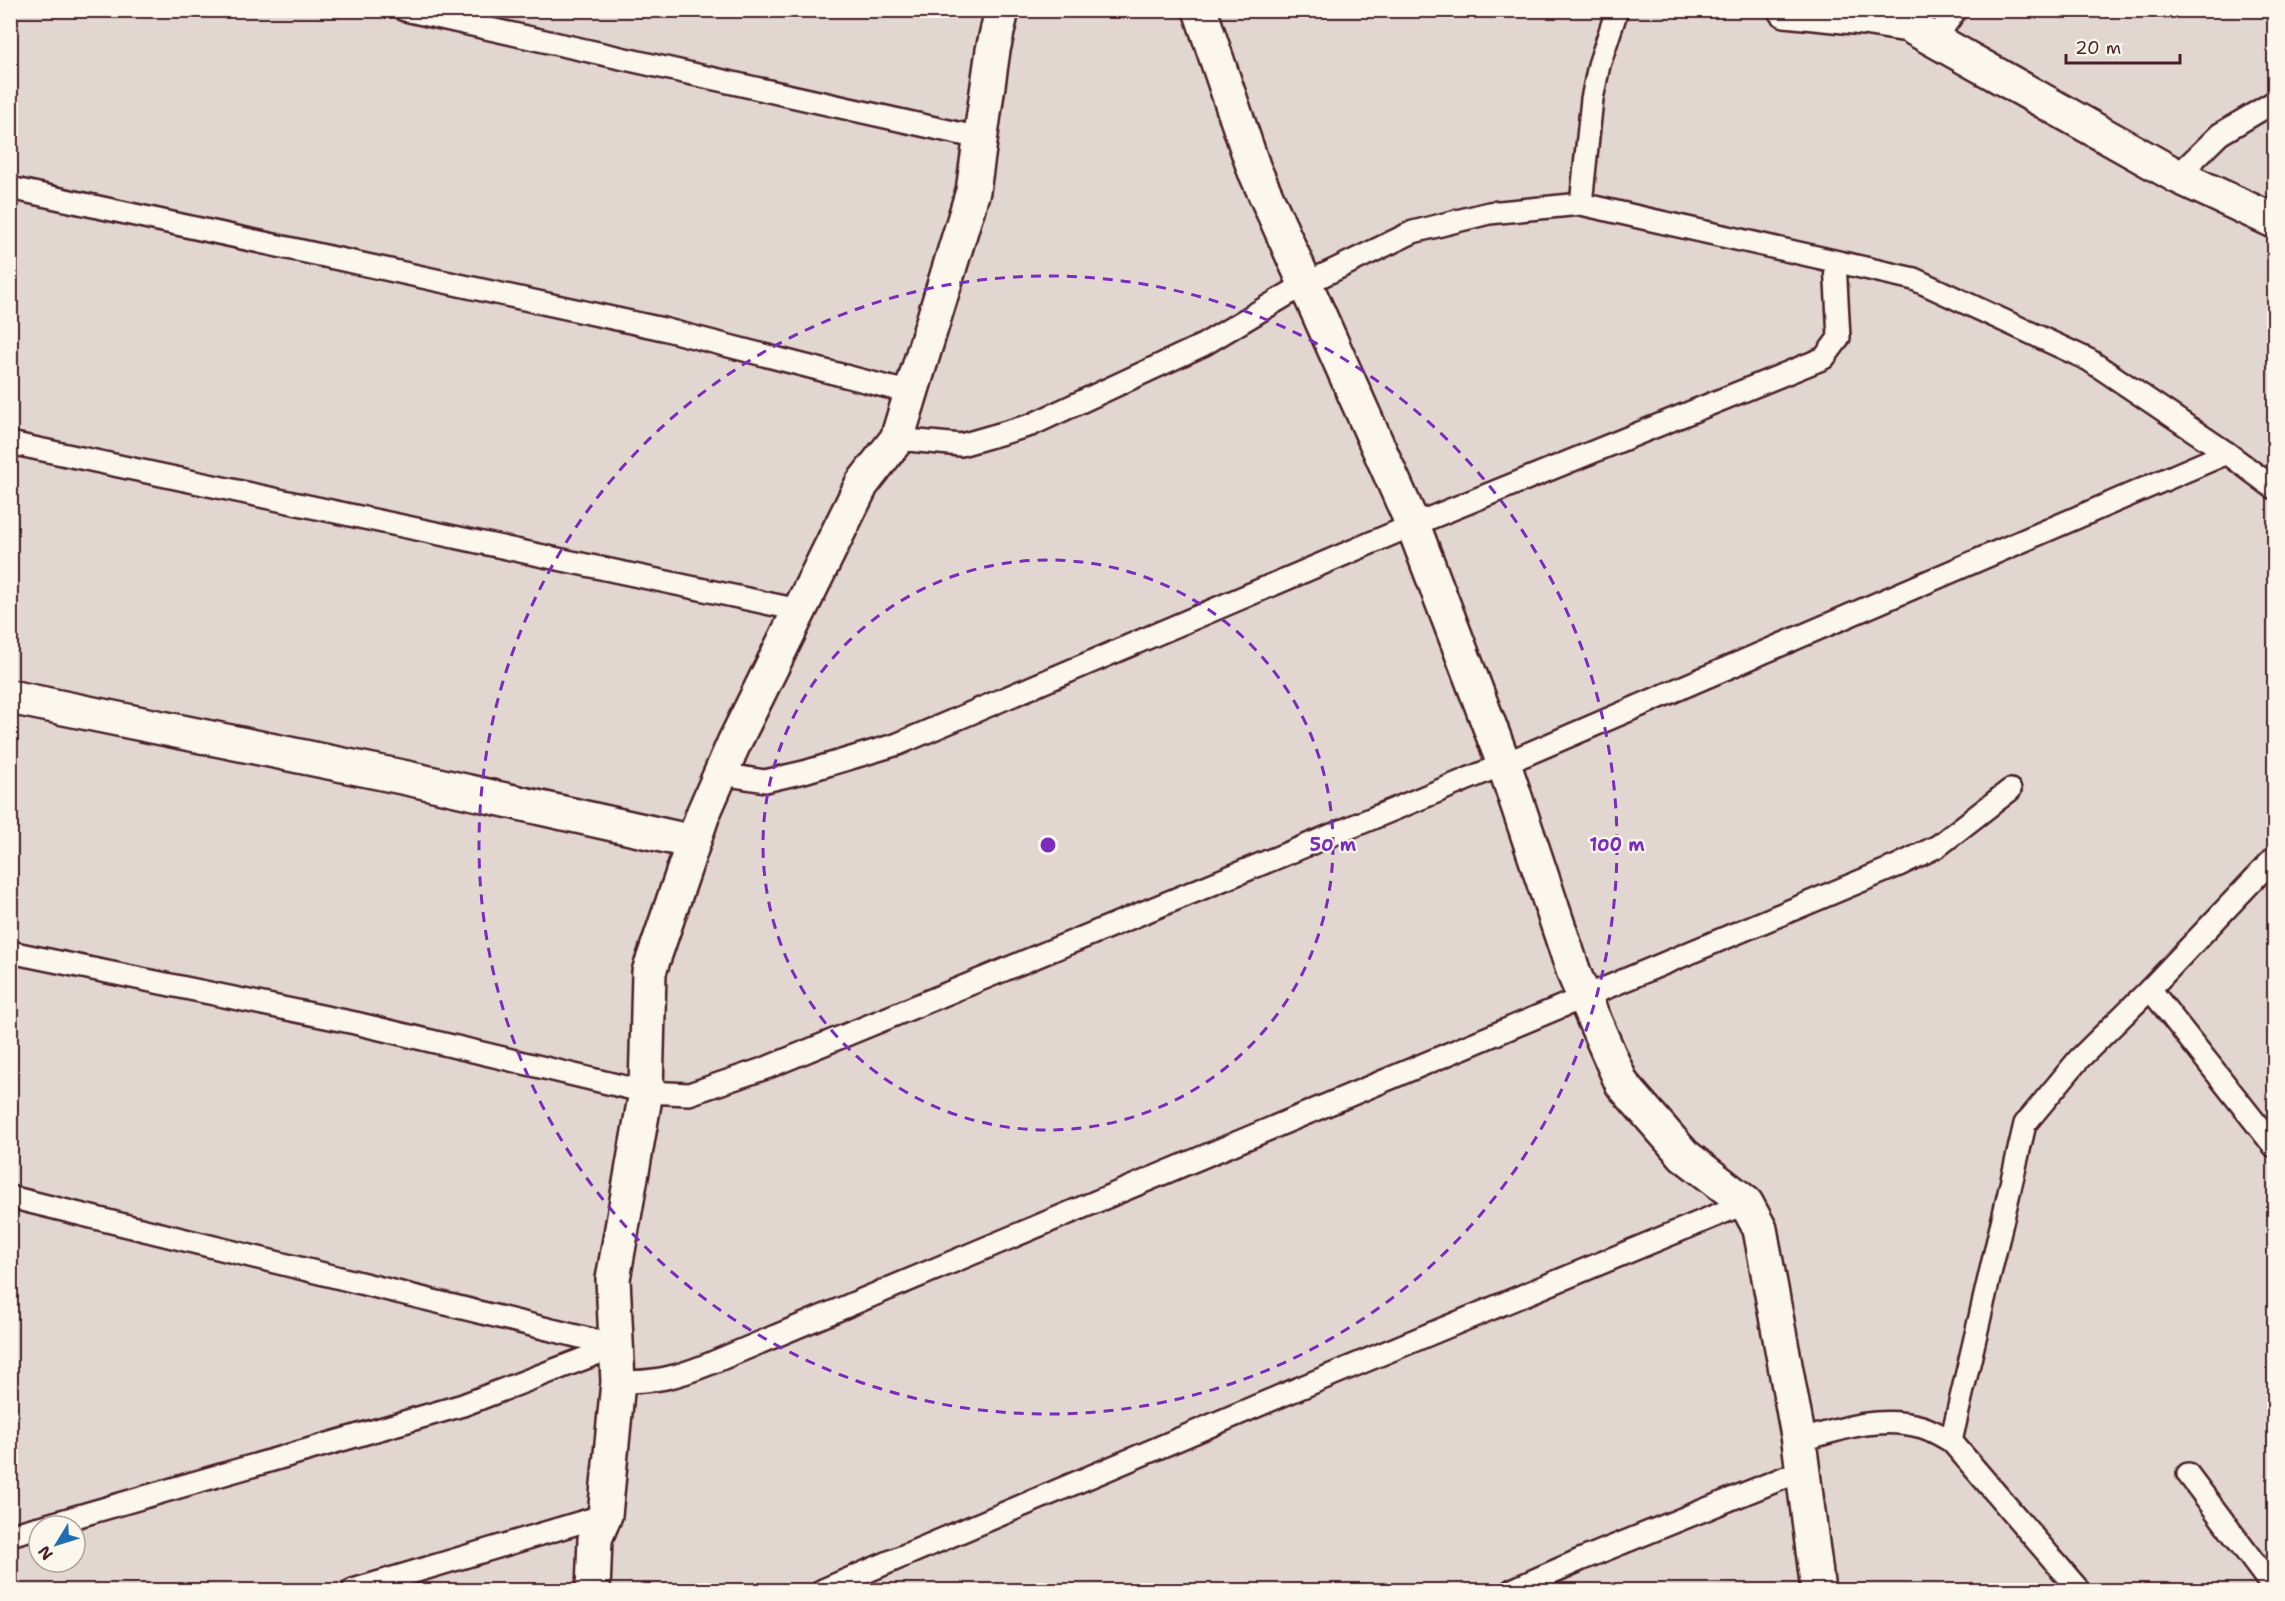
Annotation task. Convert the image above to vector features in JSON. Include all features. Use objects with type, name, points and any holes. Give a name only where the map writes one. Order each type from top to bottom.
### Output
[{"type":"street","points":[[594,1590],[595,1539],[604,1515],[618,1382],[613,1278],[646,1092],[649,972],[693,842],[721,774],[862,484],[897,439],[973,191],[993,50],[1002,10]]},
{"type":"street","points":[[1200,10],[1254,169],[1413,525],[1504,764],[1583,997],[1622,1084],[1684,1155],[1746,1203],[1760,1229],[1801,1456],[1818,1590]]},
{"type":"street","points":[[1785,10],[1908,25],[2177,176],[2274,221]]},
{"type":"street","points":[[10,697],[407,778],[693,842]]},
{"type":"lane","points":[[405,10],[980,138]]},
{"type":"lane","points":[[1581,204],[1592,99],[1599,65],[1617,10]]},
{"type":"lane","points":[[1934,40],[1956,10]]},
{"type":"lane","points":[[2177,176],[2220,134],[2274,102]]},
{"type":"lane","points":[[10,188],[663,329],[911,393]]},
{"type":"lane","points":[[897,439],[961,445],[1031,425],[1203,345],[1305,284],[1413,232],[1489,213],[1581,204],[1914,279],[2089,360],[2227,453],[2274,488]]},
{"type":"lane","points":[[721,774],[765,781],[898,744],[1413,525],[1824,358],[1839,338],[1835,262]]},
{"type":"lane","points":[[10,443],[799,610]]},
{"type":"lane","points":[[10,952],[355,1023],[646,1092],[689,1094],[766,1068],[1504,764],[2227,453]]},
{"type":"lane","points":[[618,1382],[644,1382],[674,1378],[700,1368],[1909,861],[1938,846],[2010,790]]},
{"type":"lane","points":[[1951,1441],[2025,1124],[2079,1059],[2150,989],[2274,858]]},
{"type":"lane","points":[[2150,989],[2274,1146]]},
{"type":"lane","points":[[10,1197],[617,1346]]},
{"type":"lane","points":[[823,1590],[1746,1203]]},
{"type":"lane","points":[[86,1514],[463,1405],[617,1346]]},
{"type":"lane","points":[[1512,1590],[1801,1456],[1852,1425],[1884,1421],[1923,1427],[1951,1441],[2079,1590]]},
{"type":"lane","points":[[2188,1474],[2274,1589]]},
{"type":"lane","points":[[352,1590],[604,1515]]},
{"type":"lane","points":[[10,1535],[27,1530]]},
{"type":"shaded area","points":[[11,11],[2274,11],[2274,1590],[11,1590]]}]
